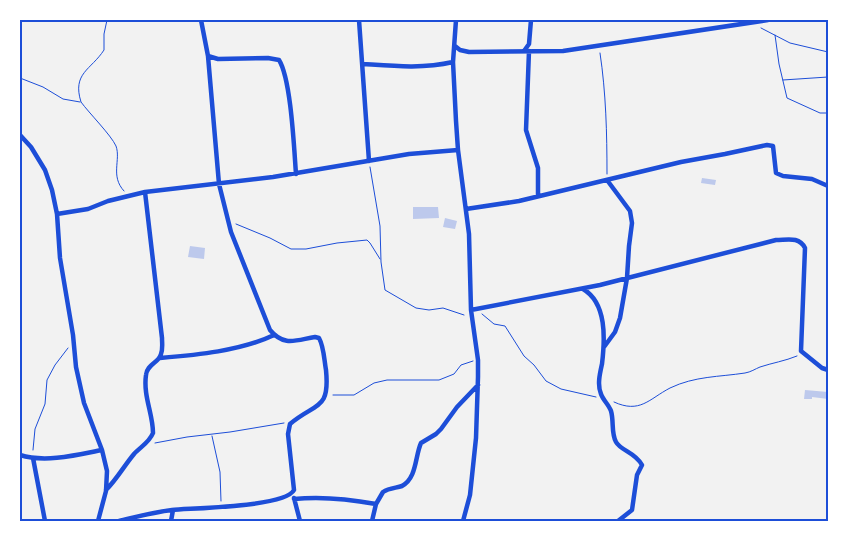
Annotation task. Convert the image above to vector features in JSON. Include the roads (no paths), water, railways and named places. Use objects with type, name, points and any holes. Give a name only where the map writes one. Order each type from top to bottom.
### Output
[{"type":"street","points":[[201,20],[208,56],[219,184],[228,221],[274,335],[279,339],[288,341],[315,337],[319,338],[322,345],[327,390],[324,397],[309,412],[291,422],[288,434],[293,494],[300,521]]},
{"type":"street","points":[[359,20],[369,160]]},
{"type":"street","points":[[456,20],[453,62],[458,150],[466,209],[471,310],[478,360],[476,438],[470,495],[464,521]]},
{"type":"street","points":[[531,20],[529,44],[526,51],[526,130],[538,168],[538,196]]},
{"type":"street","points":[[455,46],[464,52],[563,51],[768,20]]},
{"type":"street","points":[[208,56],[218,59],[268,58],[278,60],[282,67],[286,85],[296,174]]},
{"type":"street","points":[[362,64],[403,68],[429,67],[453,62]]},
{"type":"street","points":[[20,135],[31,147],[44,170],[52,190],[57,214],[60,258],[73,335],[76,366],[84,403],[102,450],[107,471],[106,491],[98,521]]},
{"type":"street","points":[[466,209],[494,206],[762,145],[772,145],[776,173],[783,176],[812,178],[828,186]]},
{"type":"street","points":[[57,214],[88,209],[108,201],[145,192],[296,174],[409,154],[458,150]]},
{"type":"street","points":[[604,347],[618,325],[627,278],[632,217],[626,204],[607,180]]},
{"type":"street","points":[[145,192],[161,330],[162,351],[160,358]]},
{"type":"street","points":[[471,310],[480,310],[583,289],[776,240],[794,239],[800,241],[805,248],[800,343],[802,354],[828,370]]},
{"type":"street","points":[[583,289],[594,297],[601,318],[604,347],[599,389],[610,410],[616,442],[636,457],[642,465],[637,475],[631,512],[618,521]]},
{"type":"street","points":[[106,491],[118,478],[134,453],[144,445],[152,433],[146,398],[146,376],[149,366],[160,358],[243,346],[274,335]]},
{"type":"street","points":[[372,521],[376,504],[383,491],[401,486],[407,482],[412,475],[421,443],[441,429],[457,406],[478,385]]},
{"type":"street","points":[[20,455],[33,458],[71,456],[102,450]]},
{"type":"street","points":[[33,458],[46,521]]},
{"type":"street","points":[[119,521],[173,510],[278,500],[293,494]]},
{"type":"street","points":[[294,499],[343,499],[376,504]]},
{"type":"street","points":[[171,521],[173,510]]}]
